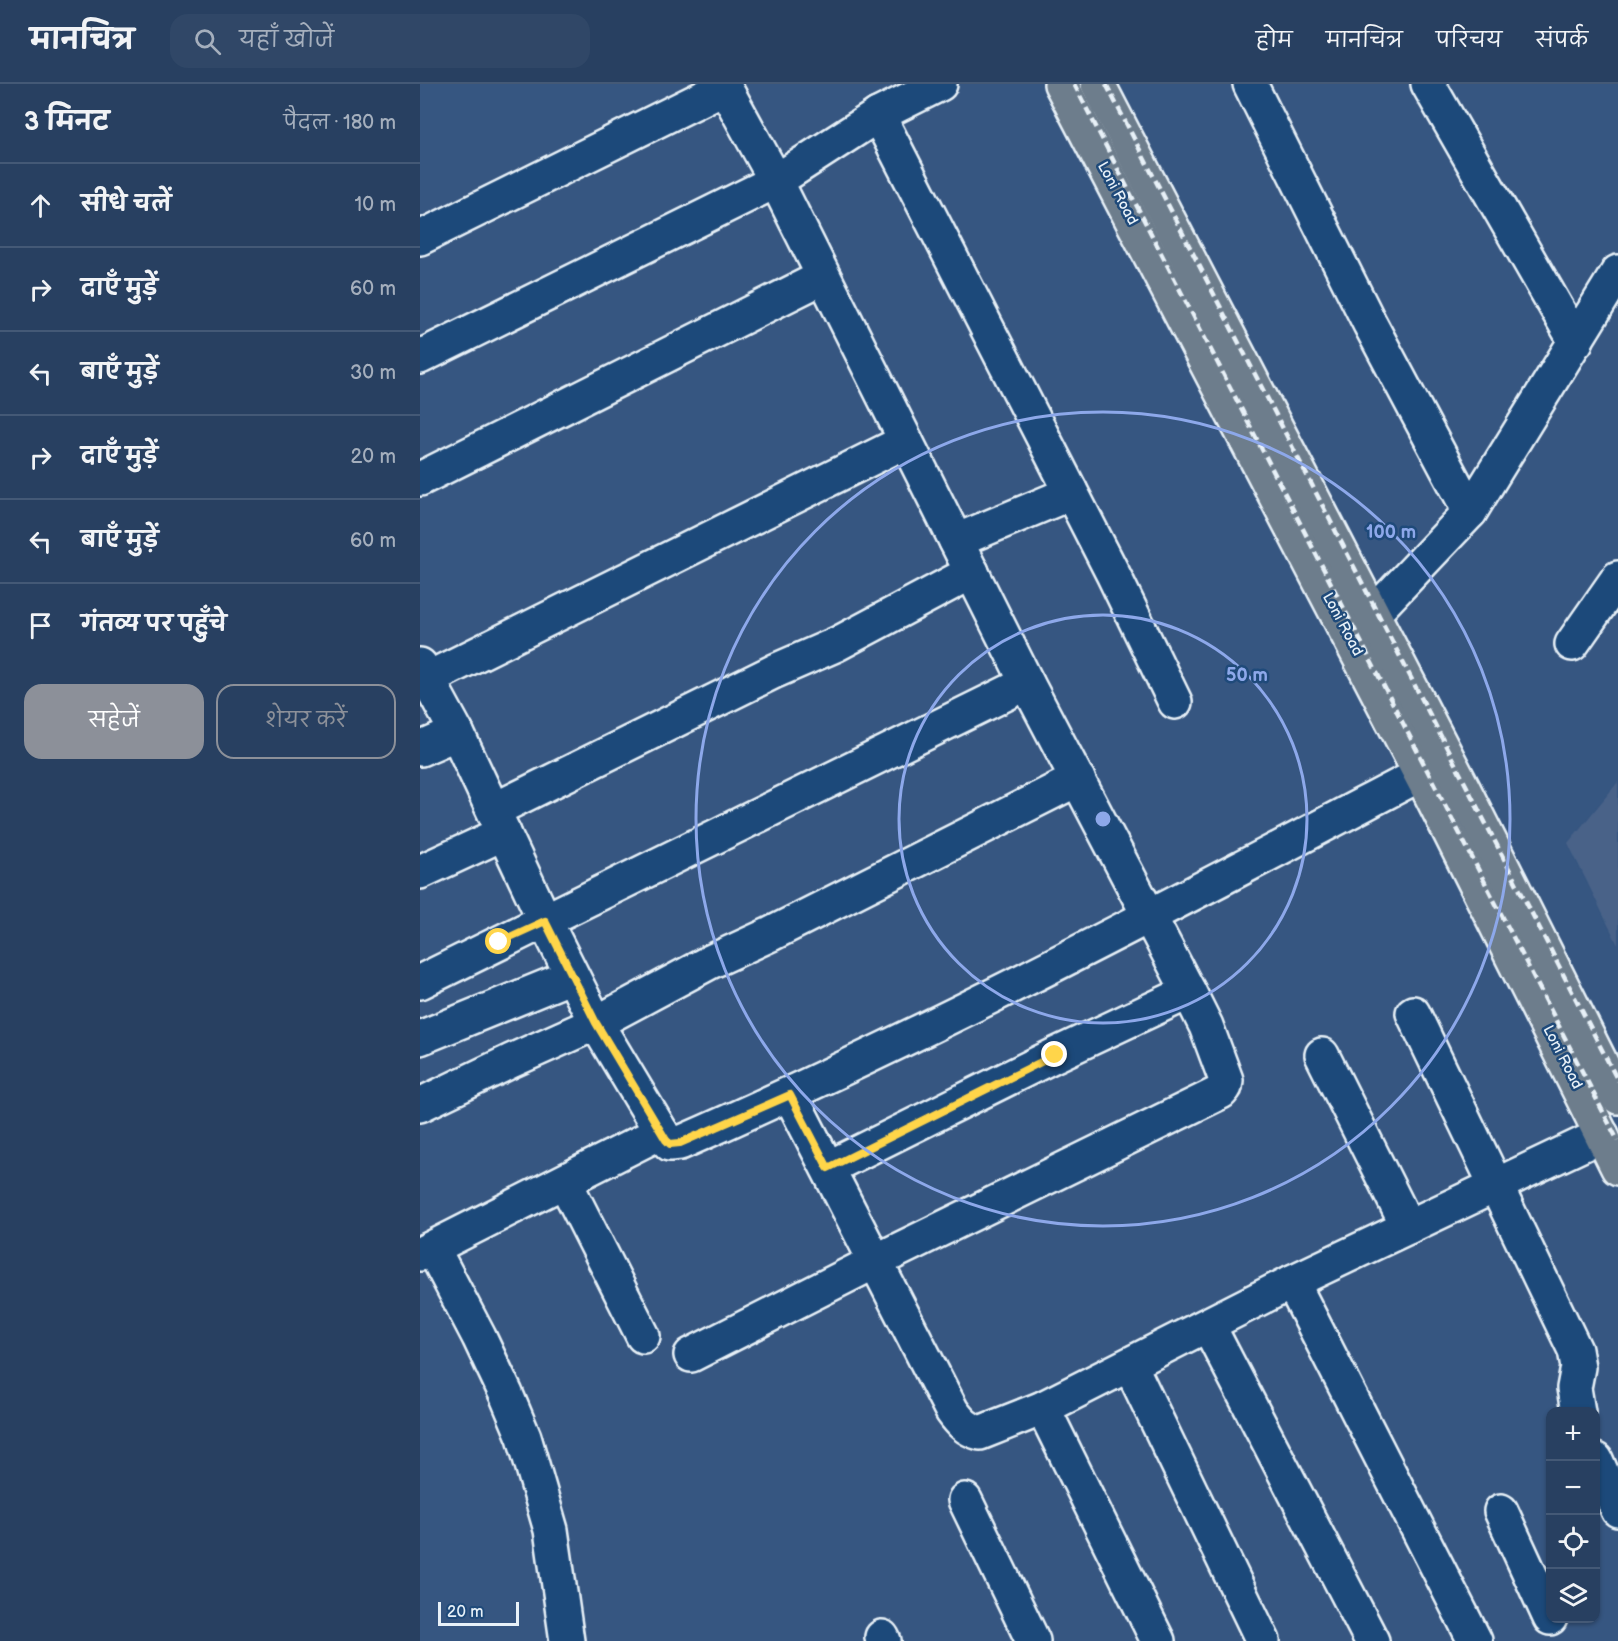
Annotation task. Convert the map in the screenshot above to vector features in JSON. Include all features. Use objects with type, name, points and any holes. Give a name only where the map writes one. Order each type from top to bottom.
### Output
[{"type":"highway","name":"Loni Road","points":[[1061,84],[1421,774],[1618,1168]]},
{"type":"highway","name":"Loni Road","points":[[1098,84],[1470,801],[1618,1097]]},
{"type":"street","points":[[420,357],[776,181],[878,115],[940,84]]},
{"type":"street","points":[[1250,84],[1370,324],[1470,512]]},
{"type":"street","points":[[1428,84],[1576,342]]},
{"type":"street","points":[[420,238],[724,86],[776,181],[1027,683],[1189,992],[1227,1080],[1221,1092],[876,1261],[691,1355]]},
{"type":"street","points":[[878,115],[1113,574],[1175,702]]},
{"type":"street","points":[[1373,614],[1470,512],[1618,272]]},
{"type":"street","points":[[420,479],[823,277]]},
{"type":"street","points":[[906,441],[424,672],[457,734],[596,1023],[670,1144],[680,1143],[790,1095],[1148,917],[1421,774]]},
{"type":"street","points":[[956,541],[1054,500],[1070,490]]},
{"type":"street","points":[[420,872],[499,822],[775,671],[837,644],[972,572]]},
{"type":"street","points":[[1572,644],[1618,578]]},
{"type":"street","points":[[420,982],[1027,683]]},
{"type":"street","points":[[420,749],[457,734]]},
{"type":"street","points":[[420,1105],[596,1023],[710,962],[781,929],[1078,779]]},
{"type":"street","points":[[420,1038],[572,976]]},
{"type":"street","points":[[828,1168],[1046,1059],[1189,992]]},
{"type":"street","points":[[1413,1013],[1575,1350],[1578,1367],[1574,1388],[1577,1407]]},
{"type":"street","points":[[1322,1055],[1408,1227]]},
{"type":"street","points":[[790,1095],[952,1411],[969,1430],[980,1433],[1043,1408],[1292,1282],[1602,1135]]},
{"type":"street","points":[[567,1641],[551,1530],[524,1437],[479,1337],[427,1251],[661,1132]]},
{"type":"street","points":[[565,1182],[643,1336]]},
{"type":"street","points":[[1292,1282],[1475,1641]]},
{"type":"street","points":[[1208,1325],[1372,1641]]},
{"type":"street","points":[[1130,1365],[1263,1641]]},
{"type":"street","points":[[1043,1408],[1158,1641]]},
{"type":"street","points":[[1596,1461],[1618,1510]]},
{"type":"street","points":[[965,1500],[1033,1641]]},
{"type":"street","points":[[1501,1511],[1546,1607]]},
{"type":"street","points":[[1553,1623],[1561,1641]]},
{"type":"shaded area","points":[[1618,782],[1618,945],[1568,843]]},
{"type":"railway","points":[[1074,84],[1618,1141]]},
{"type":"railway","points":[[1106,84],[1618,1081]]},
{"type":"route","points":[[499,942],[545,921],[596,1023],[670,1144],[680,1143],[790,1095],[828,1168],[1055,1055]]}]
